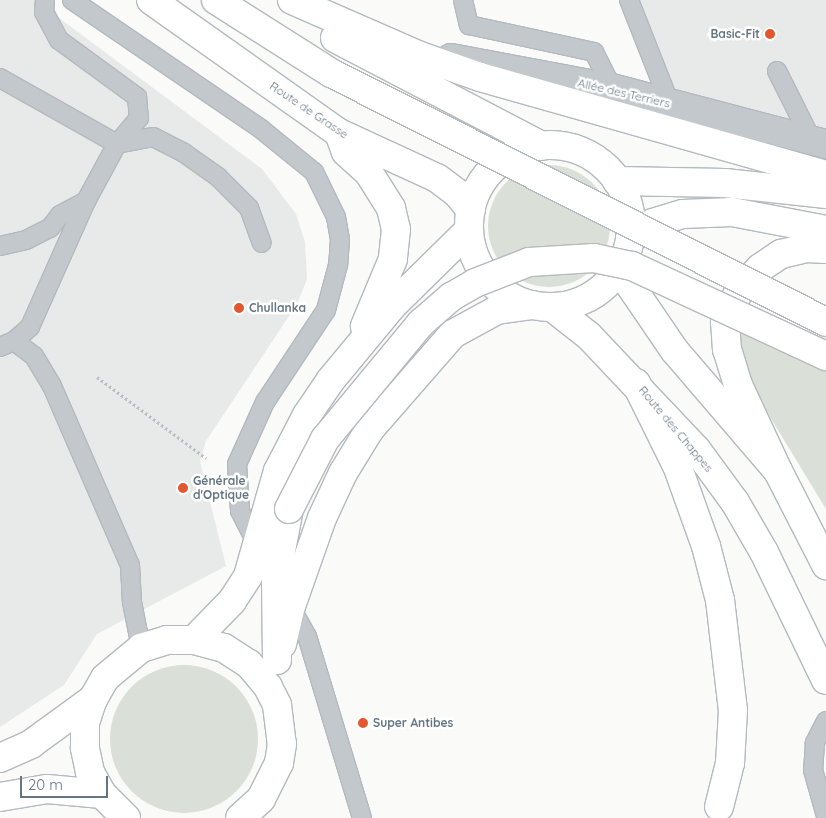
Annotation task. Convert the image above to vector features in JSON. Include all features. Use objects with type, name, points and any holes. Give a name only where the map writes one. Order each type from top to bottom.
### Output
[{"type":"main road","name":"Route de Grasse","points":[[151,0],[339,133],[437,178],[457,193],[470,220]]},
{"type":"main road","points":[[216,0],[331,73],[826,322]]},
{"type":"main road","points":[[268,687],[291,606],[322,518],[342,473],[370,428],[453,334],[497,310],[572,304],[590,296],[606,284],[619,269],[630,239],[628,203],[617,181],[606,168],[576,150],[542,146],[332,36],[280,0]]},
{"type":"main road","points":[[292,0],[420,56],[480,77],[826,175]]},
{"type":"main road","points":[[339,133],[346,152],[369,173],[391,208],[396,229],[393,259],[353,352]]},
{"type":"main road","points":[[542,146],[517,153],[496,166],[480,186],[470,220],[475,256],[488,279],[501,291],[542,306]]},
{"type":"main road","points":[[617,181],[725,183],[826,194]]},
{"type":"main road","points":[[630,239],[653,223],[683,214],[732,212],[826,230]]},
{"type":"main road","points":[[194,640],[232,601],[248,576],[278,470],[307,415],[353,352],[470,220]]},
{"type":"main road","points":[[826,249],[807,248],[781,254],[760,268],[740,289],[725,322],[727,350],[738,384],[778,471],[826,565]]},
{"type":"main road","points":[[277,660],[276,577],[289,509],[325,439],[421,323],[450,297],[475,282],[529,262],[594,258],[632,266],[826,356]]},
{"type":"main road","points":[[619,269],[675,351],[778,471]]},
{"type":"main road","name":"Route des Chappes","points":[[542,306],[589,336],[636,383],[696,449],[735,502],[789,599],[826,680]]},
{"type":"main road","points":[[636,383],[678,468],[706,546],[720,600],[734,710],[730,763],[719,808]]},
{"type":"main road","points":[[126,818],[102,794],[90,772],[85,748],[86,723],[92,699],[104,678],[141,648],[167,640],[194,640],[224,648],[249,664],[268,687],[277,705],[282,744],[272,782],[245,816]]},
{"type":"main road","points":[[0,758],[31,744],[92,699]]},
{"type":"main road","points":[[0,796],[47,789],[102,794]]},
{"type":"street","name":"Allée des Terriers","points":[[420,56],[447,57],[612,88],[819,143]]},
{"type":"lane","points":[[45,0],[44,12],[59,40],[137,97],[139,118],[117,144],[86,201],[30,327],[7,344],[34,356],[52,386],[130,565],[132,602],[141,648]]},
{"type":"lane","points":[[72,0],[261,129],[314,172],[336,218],[340,239],[338,265],[326,310],[265,402],[237,464],[240,511],[308,636],[362,818]]},
{"type":"lane","points":[[463,0],[469,26],[594,52],[612,88]]},
{"type":"lane","points":[[629,0],[670,104]]},
{"type":"lane","points":[[777,70],[819,143]]},
{"type":"lane","points":[[0,78],[14,89],[117,144],[153,137],[184,153],[218,177],[249,208],[262,243]]},
{"type":"lane","points":[[0,246],[26,240],[50,228],[60,215],[86,201]]},
{"type":"lane","points":[[826,721],[815,743],[813,770],[826,816]]},
{"type":"path","points":[[97,377],[206,458]]},
{"type":"shaded area","points":[[0,0],[35,0],[262,169],[296,214],[305,242],[307,279],[297,304],[206,441],[200,461],[226,566],[97,634],[64,685],[0,727]]},
{"type":"shaded area","points":[[621,0],[826,0],[826,128],[653,86]]},
{"type":"shaded area","points":[[549,165],[561,166],[572,170],[583,175],[592,183],[600,192],[605,203],[609,214],[609,238],[605,249],[600,260],[592,269],[583,277],[572,282],[561,286],[549,287],[537,286],[526,282],[515,277],[506,269],[498,260],[493,249],[489,238],[488,226],[489,214],[493,203],[498,192],[506,183],[515,175],[526,170],[537,166]]},
{"type":"shaded area","points":[[739,327],[826,346],[826,509],[770,417],[742,362]]},
{"type":"shaded area","points":[[184,665],[199,666],[212,670],[237,686],[253,711],[257,724],[257,754],[253,767],[237,792],[212,808],[199,812],[184,813],[169,812],[156,808],[131,792],[115,767],[111,754],[110,739],[111,724],[115,711],[131,686],[156,670],[169,666]]},
{"type":"place","name":"Basic-Fit","points":[[770,34]]},
{"type":"place","name":"Chullanka","points":[[239,308]]},
{"type":"place","name":"Générale d'Optique","points":[[183,488]]},
{"type":"place","name":"Super Antibes","points":[[363,723]]}]
